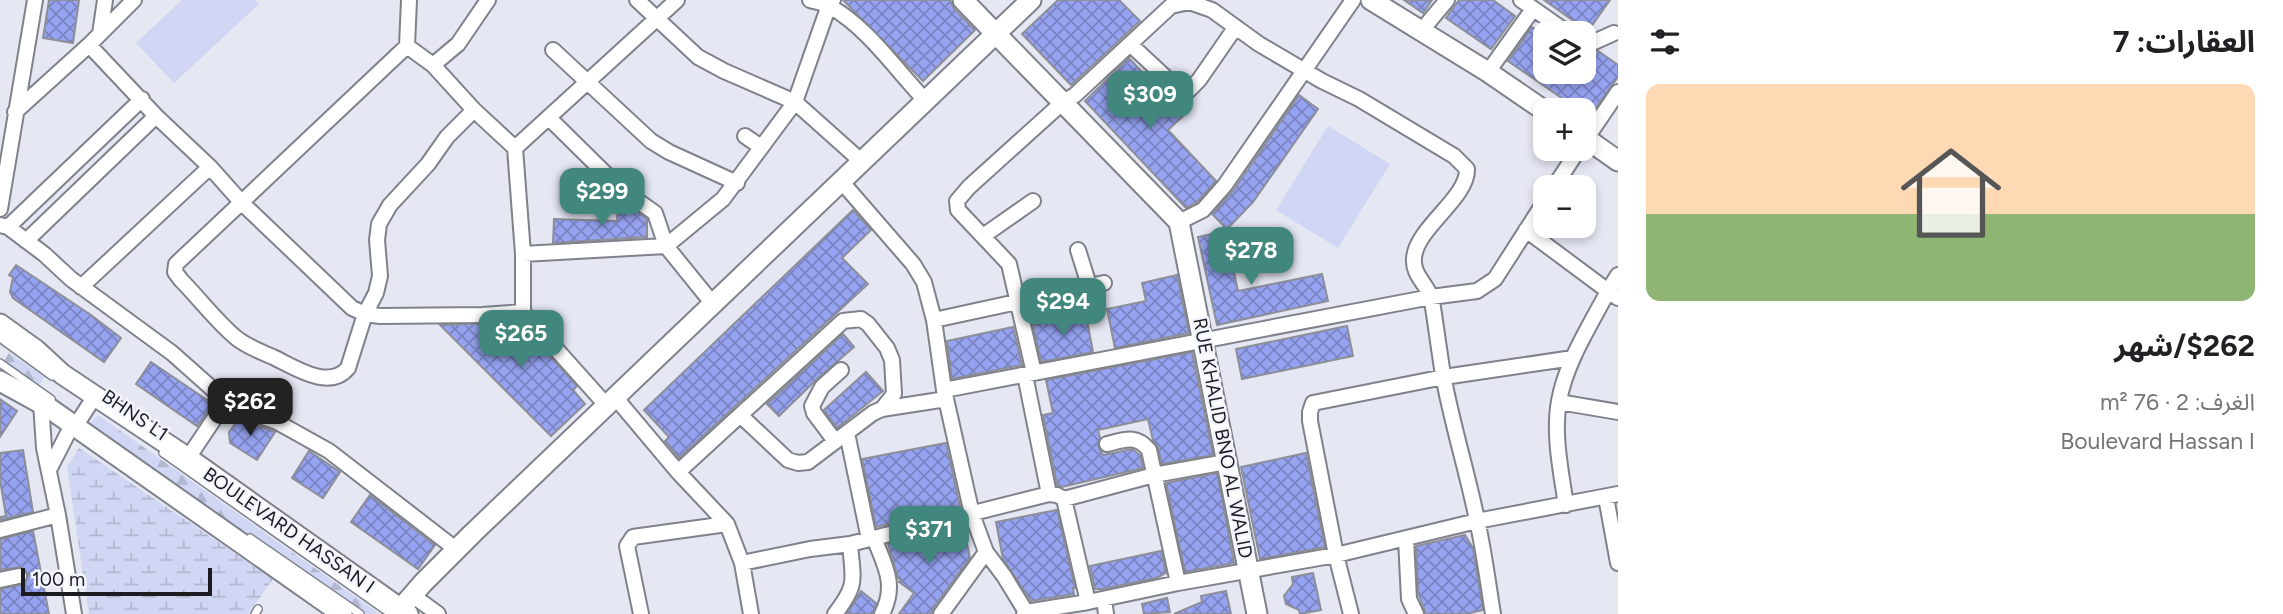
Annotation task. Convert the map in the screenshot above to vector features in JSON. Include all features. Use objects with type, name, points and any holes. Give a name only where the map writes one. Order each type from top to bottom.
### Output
[{"type":"street","points":[[0,209],[35,0]]},
{"type":"street","points":[[100,34],[105,0]]},
{"type":"street","points":[[15,112],[89,46],[134,0]]},
{"type":"street","points":[[410,0],[407,46],[176,264],[175,272],[237,338],[294,368],[321,377],[342,375],[348,368],[365,314],[376,293],[380,275],[377,240],[379,224],[390,205],[428,164],[447,137],[474,110]]},
{"type":"street","points":[[433,65],[458,44],[488,0]]},
{"type":"street","points":[[638,0],[698,57],[795,102],[861,162]]},
{"type":"street","points":[[514,148],[677,0]]},
{"type":"street","points":[[810,0],[831,3],[869,38],[925,100]]},
{"type":"street","points":[[963,0],[1179,222],[1203,209],[1225,185],[1353,0]]},
{"type":"street","points":[[401,609],[457,550],[611,401],[1031,0]]},
{"type":"street","points":[[1371,0],[1533,103]]},
{"type":"street","points":[[1422,30],[1447,0]]},
{"type":"street","points":[[1521,0],[1550,21]]},
{"type":"street","points":[[1049,494],[1019,303],[1009,264],[958,210],[957,201],[969,187],[1131,45],[1171,6],[1194,2],[1212,10],[1235,28],[1303,69],[1387,114],[1465,164],[1467,176],[1463,185],[1415,251],[1415,270],[1431,297],[1444,377],[1477,521],[1493,614]]},
{"type":"street","points":[[523,254],[666,246],[723,199],[795,102],[831,3]]},
{"type":"street","points":[[1488,72],[1533,9]]},
{"type":"street","points":[[1131,45],[1175,86],[1186,91],[1199,80],[1235,28]]},
{"type":"street","points":[[1596,41],[1617,32]]},
{"type":"street","points":[[89,46],[156,116],[210,167],[242,203],[347,303],[365,314],[380,316],[523,312]]},
{"type":"street","points":[[407,46],[433,65],[514,148],[523,254],[523,312],[727,524],[742,563],[751,614]]},
{"type":"street","points":[[553,50],[658,146],[737,183]]},
{"type":"street","points":[[1596,123],[1618,92]]},
{"type":"street","points":[[142,99],[4,226],[81,287],[172,353],[226,401],[277,422],[329,451],[457,550]]},
{"type":"street","points":[[26,241],[156,116]]},
{"type":"street","points":[[549,118],[621,189],[654,212],[666,246],[713,304]]},
{"type":"street","points":[[745,136],[761,146]]},
{"type":"street","points":[[1596,148],[1618,161]]},
{"type":"street","points":[[81,287],[210,167]]},
{"type":"street","points":[[841,181],[920,273],[928,292],[945,394],[972,514],[986,552],[1004,576],[1025,613],[1088,602],[1105,607],[1178,583],[1336,555],[1477,521],[1612,496],[1618,563]]},
{"type":"street","points":[[983,236],[1033,201]]},
{"type":"street","points":[[740,415],[788,460],[808,462],[882,409],[1029,374],[1431,297],[1461,295],[1486,286],[1495,279],[1533,219]]},
{"type":"street","name":"RUE KHALID BNO AL WALID","points":[[1179,222],[1257,614]]},
{"type":"street","points":[[1526,230],[1613,294]]},
{"type":"street","points":[[1078,250],[1088,285]]},
{"type":"street","points":[[1566,505],[1557,430],[1559,402],[1573,359],[1613,294],[1618,275]]},
{"type":"street","points":[[934,320],[1104,283]]},
{"type":"street","points":[[678,472],[833,328],[852,319],[861,319],[868,324],[887,348],[892,360],[894,394],[882,409]]},
{"type":"street","name":"BOULEVARD HASSAN I","points":[[0,324],[36,350],[93,400],[188,458],[401,609]]},
{"type":"street","points":[[1351,614],[1336,555],[1310,421],[1311,406],[1318,401],[1444,377],[1573,359]]},
{"type":"street","points":[[841,370],[822,387],[812,406],[814,413],[841,437],[872,538],[891,589],[882,614]]},
{"type":"street","name":"BOULEVARD HASSAN I","points":[[0,381],[76,422],[342,614]]},
{"type":"street","points":[[50,468],[76,422],[93,400]]},
{"type":"street","points":[[188,458],[226,401]]},
{"type":"street","points":[[1559,402],[1618,412]]},
{"type":"street","points":[[41,403],[44,448],[50,468],[74,614]]},
{"type":"street","points":[[1107,444],[1129,439],[1142,442],[1149,450],[1178,583]]},
{"type":"street","points":[[742,563],[850,544],[1049,494],[1064,499],[1154,475],[1226,462]]},
{"type":"street","points":[[1064,499],[1088,602]]},
{"type":"street","points":[[0,530],[58,515]]},
{"type":"street","points":[[641,614],[627,546],[633,537],[727,524]]},
{"type":"street","points":[[1406,539],[1409,599],[1416,614]]},
{"type":"street","points":[[835,614],[853,588],[850,544]]},
{"type":"street","points":[[941,614],[986,552]]},
{"type":"street","points":[[0,580],[19,576]]},
{"type":"street","points":[[401,609],[438,614]]},
{"type":"lane","name":"BHNS L1","points":[[0,338],[93,400],[135,433]]},
{"type":"lane","name":"BHNS L1","points":[[0,363],[76,422],[171,483]]},
{"type":"lane","name":"BHNS L1","points":[[156,448],[401,609]]},
{"type":"lane","points":[[238,529],[360,614]]},
{"type":"green space","points":[[182,0],[255,0],[259,4],[174,83],[136,43]]},
{"type":"green space","points":[[1328,126],[1390,164],[1338,248],[1276,210]]},
{"type":"green space","points":[[9,353],[45,377],[37,388],[2,364]]},
{"type":"green space","points":[[98,415],[377,612],[376,614],[362,614],[87,426]]},
{"type":"green space","points":[[79,448],[273,579],[248,614],[89,614],[67,467]]},
{"type":"building","points":[[49,0],[79,0],[73,43],[43,38]]},
{"type":"building","points":[[843,0],[950,0],[954,9],[975,30],[923,81]]},
{"type":"building","points":[[1058,0],[1119,0],[1140,21],[1071,85],[1022,34]]},
{"type":"building","points":[[1404,0],[1432,0],[1423,13]]},
{"type":"building","points":[[1459,0],[1493,0],[1515,16],[1491,49],[1446,18]]},
{"type":"building","points":[[1544,0],[1610,0],[1595,21],[1574,21]]},
{"type":"building","points":[[1532,27],[1533,28],[1533,78],[1508,61]]},
{"type":"building","points":[[1596,51],[1618,65],[1618,77],[1596,107],[1596,98],[1562,98],[1541,84],[1596,84]]},
{"type":"building","points":[[1129,58],[1183,116],[1168,130],[1216,181],[1197,202],[1186,208],[1085,101]]},
{"type":"building","points":[[1299,95],[1318,109],[1253,202],[1227,229],[1212,214],[1233,191]]},
{"type":"building","points":[[618,207],[630,207],[647,219],[647,237],[553,243],[554,219],[617,221]]},
{"type":"building","points":[[853,210],[871,230],[842,258],[868,284],[679,458],[665,441],[669,437],[644,410]]},
{"type":"building","points":[[1225,231],[1238,291],[1322,274],[1328,301],[1217,325],[1198,237]]},
{"type":"building","points":[[16,265],[121,338],[104,362],[13,298],[10,292],[13,277],[9,275]]},
{"type":"building","points":[[1177,275],[1189,333],[1115,348],[1107,309],[1146,301],[1142,283]]},
{"type":"building","points":[[1086,315],[1093,352],[1041,362],[1033,325]]},
{"type":"building","points":[[519,322],[577,386],[573,390],[585,404],[551,436],[440,325]]},
{"type":"building","points":[[1347,326],[1353,356],[1242,379],[1236,349]]},
{"type":"building","points":[[1013,327],[1022,365],[952,379],[947,341]]},
{"type":"building","points":[[843,334],[854,347],[779,416],[767,404]]},
{"type":"building","points":[[1192,352],[1213,455],[1162,464],[1148,419],[1098,430],[1098,446],[1103,455],[1132,449],[1140,455],[1143,468],[1062,487],[1057,485],[1043,415],[1053,413],[1046,380]]},
{"type":"building","points":[[151,362],[213,404],[197,426],[136,384]]},
{"type":"building","points":[[866,372],[883,391],[837,428],[824,410]]},
{"type":"building","points":[[0,399],[17,411],[0,437]]},
{"type":"building","points":[[239,419],[275,432],[257,460],[230,443],[229,432]]},
{"type":"building","points":[[946,443],[960,506],[876,527],[862,459]]},
{"type":"building","points":[[23,450],[33,512],[0,520],[0,517],[6,516],[0,480],[0,453]]},
{"type":"building","points":[[309,451],[340,472],[323,498],[292,478]]},
{"type":"building","points":[[1306,453],[1325,547],[1260,559],[1241,467]]},
{"type":"building","points":[[1217,473],[1234,563],[1185,572],[1166,483]]},
{"type":"building","points":[[370,495],[435,545],[418,569],[351,522]]},
{"type":"building","points":[[1057,510],[1075,588],[1074,594],[1031,601],[1003,559],[996,522]]},
{"type":"building","points":[[963,525],[970,558],[931,614],[899,614],[914,593],[899,582],[901,580],[898,578],[888,544]]},
{"type":"building","points":[[33,531],[49,614],[0,614],[0,589],[25,584],[28,575],[21,567],[0,570],[0,539]]},
{"type":"building","points":[[1465,535],[1473,548],[1483,610],[1466,614],[1426,614],[1418,593],[1416,546]]},
{"type":"building","points":[[1161,551],[1166,573],[1156,578],[1095,589],[1090,566]]},
{"type":"building","points":[[1313,573],[1321,610],[1300,614],[1299,610],[1286,604],[1284,596],[1293,584],[1292,577]]},
{"type":"building","points":[[861,591],[876,603],[873,614],[847,614]]},
{"type":"building","points":[[1226,591],[1231,614],[1174,614],[1202,602],[1201,596]]},
{"type":"building","points":[[1167,598],[1170,612],[1144,614],[1142,604]]}]
